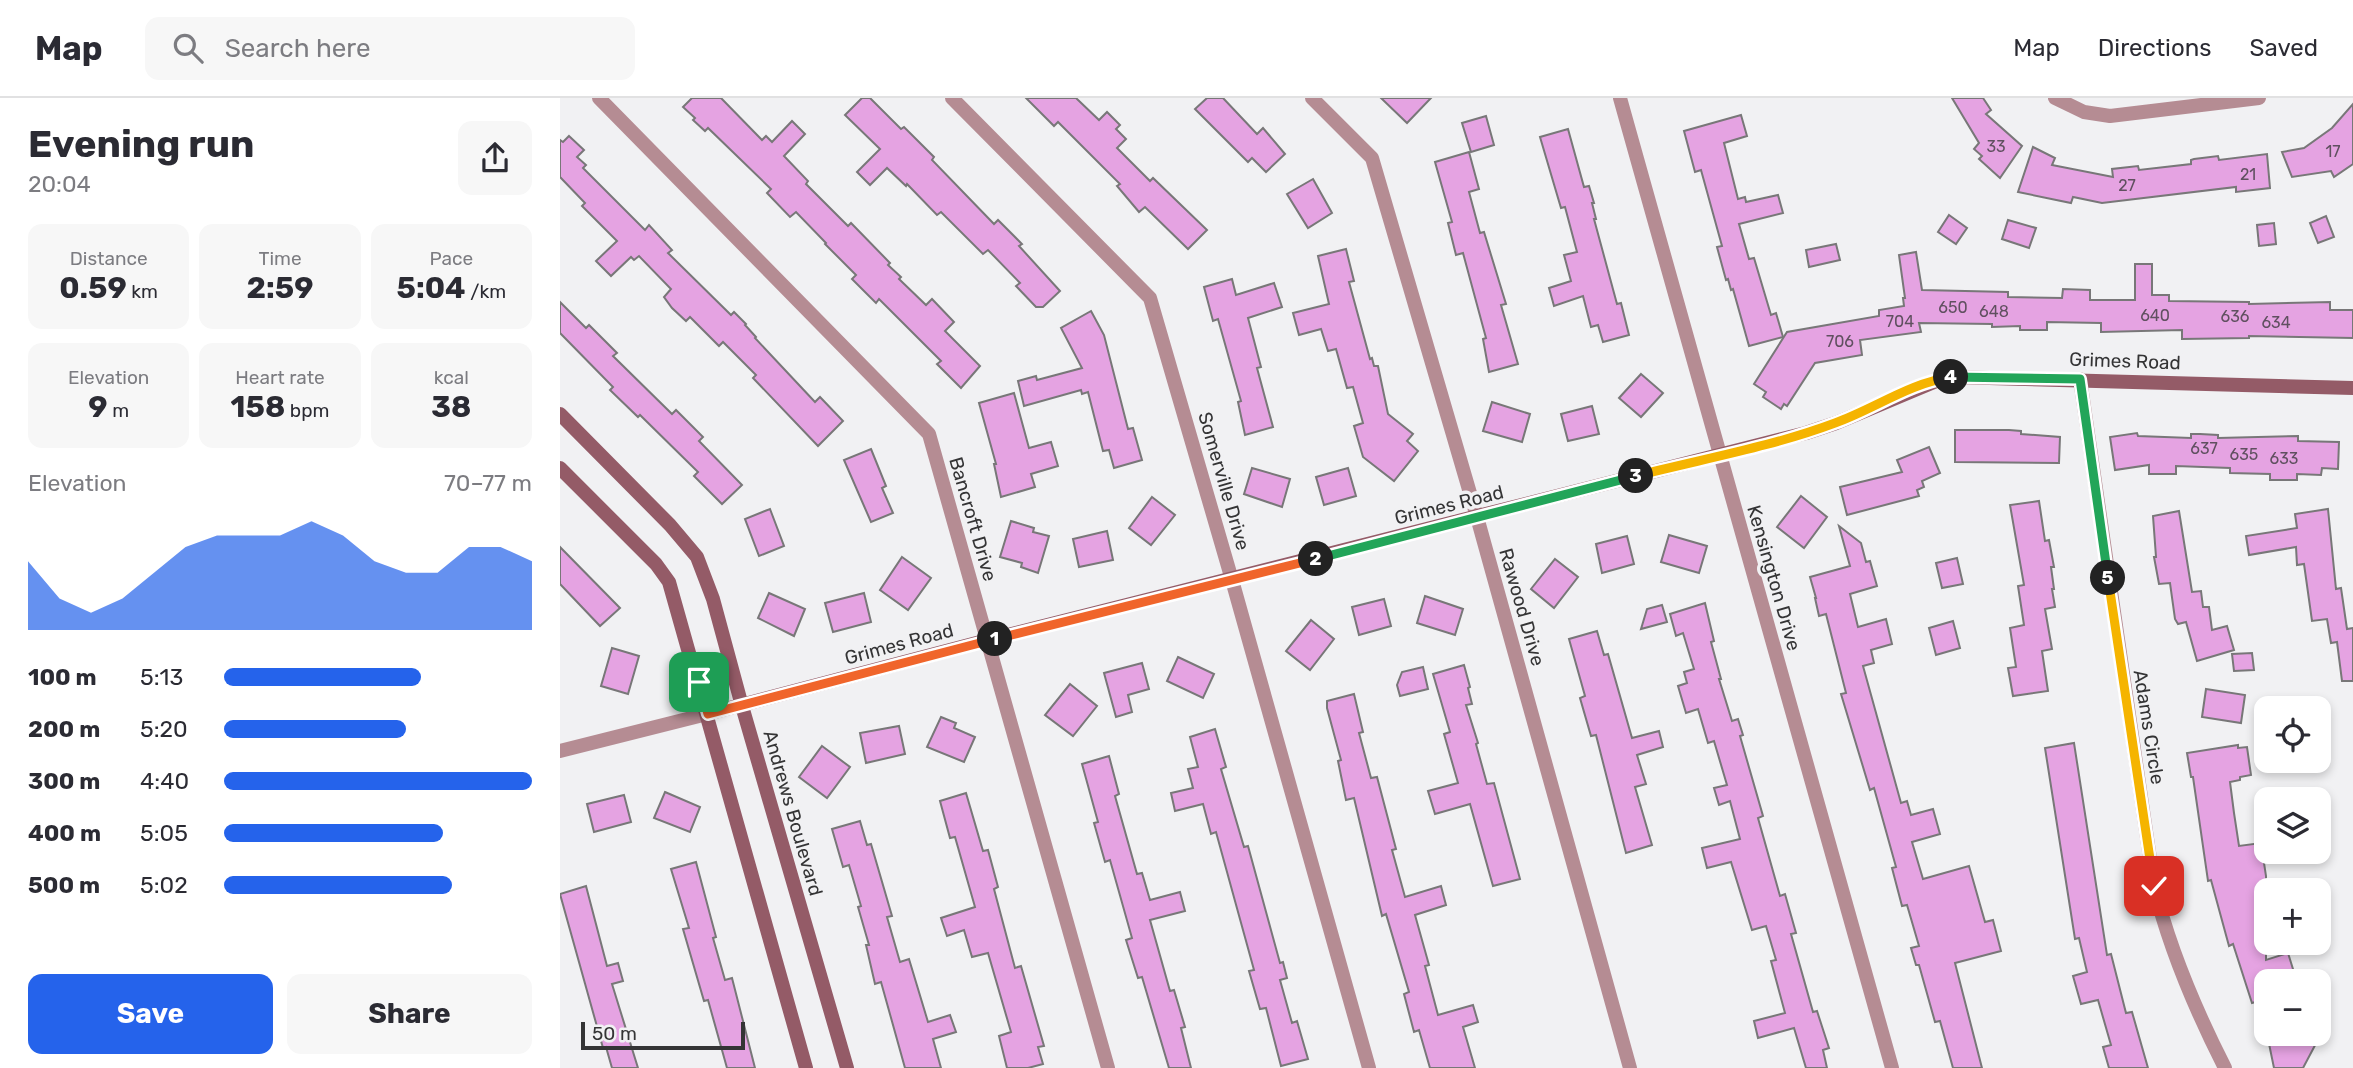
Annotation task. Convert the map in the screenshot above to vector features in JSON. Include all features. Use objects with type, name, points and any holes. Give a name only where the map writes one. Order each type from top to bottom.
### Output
[{"type":"street","name":"Bancroft Drive","points":[[599,98],[929,434],[1108,1068]]},
{"type":"street","name":"Somerville Drive","points":[[952,98],[1150,298],[1369,1068]]},
{"type":"street","name":"Rawood Drive","points":[[1312,98],[1372,158],[1477,517],[1630,1068]]},
{"type":"street","name":"Kensington Drive","points":[[1620,98],[1892,1068]]},
{"type":"street","points":[[2055,98],[2084,113],[2110,116],[2259,98]]},
{"type":"street","name":"Grimes Road","points":[[560,751],[1720,455],[1836,423],[1941,379],[2080,379],[2353,388]]},
{"type":"street","name":"Adams Circle","points":[[2080,379],[2154,886],[2178,967],[2225,1068]]},
{"type":"street","name":"Andrews Boulevard","points":[[560,414],[670,525],[697,557],[713,599],[846,1068]]},
{"type":"street","points":[[560,468],[656,564],[669,582],[806,1068]]},
{"type":"building","points":[[692,98],[721,98],[762,140],[766,136],[772,142],[792,121],[805,134],[784,156],[808,181],[806,184],[848,226],[851,223],[890,263],[888,265],[901,277],[899,279],[926,305],[932,299],[954,322],[945,331],[980,366],[961,388],[937,364],[941,361],[879,299],[876,303],[852,279],[856,275],[796,212],[790,217],[767,193],[771,189],[708,128],[705,131],[693,120],[695,118],[683,107]]},
{"type":"building","points":[[862,98],[870,98],[901,129],[904,127],[994,224],[998,220],[1022,244],[1019,246],[1060,291],[1043,307],[1036,307],[1016,286],[1020,283],[988,250],[983,254],[941,212],[937,215],[887,168],[870,185],[857,172],[880,149],[845,115]]},
{"type":"building","points":[[1026,98],[1076,98],[1099,120],[1107,112],[1120,125],[1116,129],[1126,139],[1117,148],[1150,181],[1153,178],[1207,230],[1188,249],[1145,207],[1139,212],[1117,186],[1120,184],[1058,122],[1054,126]]},
{"type":"building","points":[[1207,98],[1223,98],[1257,134],[1263,128],[1285,154],[1266,172],[1252,158],[1248,162],[1195,109]]},
{"type":"building","points":[[1381,98],[1431,98],[1407,123]]},
{"type":"building","points":[[1952,98],[1983,98],[1991,110],[1986,114],[2022,146],[2000,178],[1979,159],[1982,156],[1974,149],[1979,143]]},
{"type":"building","points":[[2353,104],[2353,164],[2334,177],[2331,171],[2292,177],[2282,152],[2304,148],[2332,128]]},
{"type":"building","points":[[1741,115],[1747,136],[1724,143],[1738,199],[1745,197],[1746,202],[1778,195],[1783,213],[1739,224],[1749,259],[1754,258],[1771,315],[1776,313],[1783,337],[1749,346],[1733,289],[1731,290],[1728,279],[1726,280],[1717,247],[1722,246],[1701,170],[1695,172],[1684,131]]},
{"type":"building","points":[[1486,116],[1494,145],[1471,152],[1462,123]]},
{"type":"building","points":[[1568,129],[1584,187],[1589,186],[1594,203],[1594,219],[1617,304],[1621,303],[1629,335],[1603,342],[1598,325],[1591,327],[1583,296],[1554,306],[1549,288],[1571,281],[1564,255],[1577,252],[1565,207],[1561,208],[1540,137]]},
{"type":"building","points":[[569,136],[584,150],[577,157],[586,165],[583,168],[645,230],[649,225],[672,250],[668,253],[731,315],[734,312],[746,324],[755,338],[815,402],[820,397],[843,421],[818,446],[753,378],[756,375],[723,342],[719,346],[690,317],[686,321],[672,308],[664,297],[671,289],[639,256],[634,260],[631,257],[611,276],[596,261],[617,241],[582,206],[585,203],[560,177],[560,140],[563,142]]},
{"type":"building","points":[[2033,147],[2055,158],[2052,165],[2113,177],[2112,169],[2138,166],[2139,170],[2191,164],[2194,159],[2218,156],[2219,160],[2267,154],[2270,188],[2236,192],[2236,187],[2102,203],[2073,197],[2071,203],[2018,192]]},
{"type":"building","points":[[1469,152],[1479,189],[1469,192],[1480,233],[1484,232],[1506,304],[1501,305],[1518,364],[1489,372],[1483,339],[1486,338],[1463,253],[1456,255],[1448,223],[1452,222],[1435,162]]},
{"type":"building","points":[[1313,179],[1332,213],[1308,228],[1287,194]]},
{"type":"building","points":[[1949,215],[1967,228],[1956,244],[1938,232]]},
{"type":"building","points":[[2326,216],[2334,237],[2318,243],[2310,223]]},
{"type":"building","points":[[2008,220],[2036,228],[2029,248],[2002,239]]},
{"type":"building","points":[[2274,223],[2276,244],[2259,246],[2257,225]]},
{"type":"building","points":[[1836,244],[1840,260],[1809,267],[1806,250]]},
{"type":"building","points":[[1346,249],[1354,281],[1349,282],[1370,359],[1372,358],[1374,366],[1378,366],[1388,414],[1413,434],[1407,441],[1418,451],[1394,481],[1363,457],[1354,426],[1363,423],[1353,387],[1347,388],[1336,349],[1328,351],[1321,329],[1299,335],[1293,313],[1329,304],[1318,256]]},
{"type":"building","points":[[1916,252],[1922,290],[2008,292],[2008,297],[2062,298],[2063,289],[2090,290],[2090,300],[2135,300],[2135,264],[2152,264],[2152,295],[2169,295],[2169,301],[2249,304],[2330,302],[2330,310],[2353,310],[2353,338],[2249,336],[2182,339],[2182,330],[2101,332],[2101,323],[2047,322],[2047,330],[2020,330],[2020,326],[1992,327],[1992,324],[1919,323],[1921,332],[1860,340],[1862,355],[1815,363],[1787,406],[1784,404],[1781,409],[1763,397],[1766,392],[1754,384],[1787,332],[1879,316],[1879,310],[1904,306],[1899,255]]},
{"type":"building","points":[[1232,279],[1236,295],[1274,283],[1282,307],[1248,318],[1261,367],[1257,368],[1273,427],[1245,435],[1238,402],[1241,401],[1218,319],[1213,321],[1204,287]]},
{"type":"building","points":[[560,302],[586,328],[589,325],[617,353],[613,356],[672,414],[676,410],[703,437],[699,441],[742,485],[722,504],[694,476],[698,472],[640,415],[638,417],[610,390],[613,387],[560,333]]},
{"type":"building","points":[[1091,311],[1104,335],[1128,429],[1133,428],[1142,460],[1114,468],[1109,450],[1103,451],[1088,392],[1082,394],[1081,390],[1024,406],[1018,381],[1036,376],[1037,380],[1082,368],[1061,328]]},
{"type":"building","points":[[1641,374],[1663,393],[1641,417],[1619,398]]},
{"type":"building","points":[[1014,393],[1029,448],[1051,442],[1058,466],[1031,474],[1035,487],[1001,497],[996,464],[979,403]]},
{"type":"building","points":[[1492,402],[1530,414],[1522,442],[1483,431]]},
{"type":"building","points":[[1592,406],[1599,434],[1568,441],[1561,414]]},
{"type":"building","points":[[1955,430],[2009,430],[2021,431],[2021,434],[2060,437],[2059,463],[1955,462]]},
{"type":"building","points":[[2137,433],[2138,436],[2191,438],[2191,434],[2218,435],[2218,438],[2298,436],[2298,441],[2339,442],[2338,469],[2322,468],[2321,475],[2297,474],[2297,480],[2270,480],[2270,474],[2230,473],[2230,468],[2176,466],[2176,474],[2149,474],[2149,465],[2115,470],[2110,437]]},
{"type":"building","points":[[1929,447],[1940,473],[1922,481],[1924,487],[1917,490],[1919,496],[1847,515],[1840,487],[1902,472],[1897,460]]},
{"type":"building","points":[[871,449],[886,486],[882,488],[893,513],[871,522],[844,460]]},
{"type":"building","points":[[1252,468],[1290,479],[1282,507],[1244,494]]},
{"type":"building","points":[[1348,468],[1356,496],[1324,505],[1316,477]]},
{"type":"building","points":[[1801,496],[1827,517],[1804,548],[1777,527]]},
{"type":"building","points":[[1152,497],[1175,515],[1151,545],[1129,528]]},
{"type":"building","points":[[2039,501],[2045,541],[2049,540],[2054,567],[2051,567],[2055,607],[2045,609],[2052,649],[2042,651],[2048,691],[2013,696],[2008,668],[2016,667],[2010,628],[2024,625],[2018,586],[2024,585],[2010,505]]},
{"type":"building","points":[[770,509],[784,546],[759,556],[745,519]]},
{"type":"building","points":[[2328,509],[2336,589],[2341,588],[2347,629],[2353,628],[2353,681],[2342,681],[2337,642],[2331,643],[2327,619],[2312,621],[2304,564],[2297,565],[2296,547],[2249,555],[2246,536],[2297,528],[2295,514]]},
{"type":"building","points":[[2179,511],[2192,592],[2201,591],[2203,607],[2209,607],[2212,630],[2227,626],[2234,650],[2197,661],[2186,622],[2178,624],[2175,619],[2170,583],[2159,584],[2154,557],[2153,516]]},
{"type":"building","points":[[1011,521],[1034,528],[1033,532],[1049,536],[1038,573],[1021,567],[1022,563],[1000,557]]},
{"type":"building","points":[[1839,526],[1861,543],[1866,562],[1870,561],[1877,586],[1850,594],[1858,627],[1886,619],[1892,644],[1871,650],[1874,663],[1863,666],[1901,803],[1907,801],[1911,815],[1933,809],[1940,834],[1912,842],[1923,879],[1969,866],[1985,922],[1993,920],[2001,951],[1955,963],[1982,1068],[1953,1068],[1940,1021],[1935,1022],[1919,965],[1916,965],[1911,948],[1919,946],[1907,905],[1902,906],[1892,868],[1896,867],[1874,788],[1870,790],[1841,694],[1846,693],[1826,614],[1819,616],[1810,577],[1850,566]]},
{"type":"building","points":[[1107,531],[1113,560],[1079,567],[1073,539]]},
{"type":"building","points":[[1669,535],[1707,546],[1699,573],[1661,562]]},
{"type":"building","points":[[1627,536],[1634,564],[1602,573],[1596,544]]},
{"type":"building","points":[[560,547],[620,608],[600,626],[560,584]]},
{"type":"building","points":[[902,557],[931,578],[908,610],[880,590]]},
{"type":"building","points":[[1957,558],[1963,584],[1942,588],[1936,563]]},
{"type":"building","points":[[1555,559],[1578,577],[1554,608],[1531,589]]},
{"type":"building","points":[[769,593],[805,609],[794,636],[758,618]]},
{"type":"building","points":[[864,593],[871,622],[833,632],[825,603]]},
{"type":"building","points":[[1425,596],[1463,609],[1455,635],[1417,623]]},
{"type":"building","points":[[1384,599],[1391,626],[1359,635],[1352,607]]},
{"type":"building","points":[[1705,603],[1719,679],[1732,721],[1738,719],[1743,735],[1740,736],[1763,816],[1758,818],[1780,896],[1785,894],[1796,933],[1791,934],[1813,1012],[1817,1011],[1829,1048],[1823,1050],[1827,1068],[1806,1068],[1794,1028],[1758,1038],[1754,1021],[1785,1013],[1771,961],[1776,960],[1766,926],[1752,930],[1731,862],[1707,868],[1702,848],[1740,839],[1730,801],[1719,805],[1714,788],[1727,785],[1714,741],[1708,743],[1698,709],[1686,713],[1678,686],[1687,683],[1684,672],[1694,669],[1683,633],[1676,636],[1670,614]]},
{"type":"building","points":[[1662,605],[1667,622],[1641,629],[1647,609]]},
{"type":"building","points":[[1311,620],[1334,639],[1310,670],[1286,651]]},
{"type":"building","points":[[1953,621],[1960,648],[1936,655],[1929,628]]},
{"type":"building","points":[[1597,631],[1604,655],[1608,654],[1632,738],[1659,731],[1663,747],[1637,755],[1646,784],[1635,787],[1652,845],[1626,853],[1596,735],[1591,736],[1580,698],[1585,696],[1569,639]]},
{"type":"building","points":[[612,648],[639,656],[628,694],[601,686]]},
{"type":"building","points":[[2252,653],[2254,670],[2234,671],[2232,654]]},
{"type":"building","points":[[1178,657],[1214,674],[1203,698],[1167,681]]},
{"type":"building","points":[[1142,663],[1149,689],[1128,695],[1132,712],[1116,717],[1104,673]]},
{"type":"building","points":[[1464,665],[1472,704],[1466,705],[1478,743],[1476,744],[1487,784],[1494,783],[1520,879],[1493,886],[1470,804],[1435,814],[1428,791],[1458,783],[1444,734],[1450,732],[1433,674]]},
{"type":"building","points":[[1423,667],[1428,689],[1400,696],[1397,685],[1402,672]]},
{"type":"building","points":[[1070,684],[1097,706],[1073,736],[1045,715]]},
{"type":"building","points":[[2206,689],[2245,695],[2241,723],[2202,717]]},
{"type":"building","points":[[1354,694],[1363,732],[1359,733],[1371,778],[1377,777],[1396,849],[1392,850],[1405,897],[1441,886],[1446,905],[1415,915],[1429,965],[1425,966],[1438,1015],[1473,1005],[1478,1022],[1463,1027],[1475,1068],[1430,1068],[1419,1030],[1414,1032],[1404,994],[1409,992],[1386,914],[1382,916],[1354,798],[1346,800],[1338,761],[1341,760],[1327,708],[1327,701]]},
{"type":"building","points":[[941,717],[956,723],[954,728],[975,737],[964,762],[927,747]]},
{"type":"building","points":[[899,726],[905,754],[866,763],[860,733]]},
{"type":"building","points":[[1215,729],[1226,767],[1221,769],[1244,847],[1248,846],[1280,963],[1283,962],[1287,978],[1280,980],[1292,1023],[1297,1021],[1308,1059],[1281,1066],[1266,1008],[1260,1009],[1249,971],[1254,970],[1216,832],[1211,834],[1203,804],[1175,811],[1171,793],[1193,788],[1188,769],[1198,767],[1190,737]]},
{"type":"building","points":[[2074,743],[2107,955],[2111,954],[2126,1013],[2132,1012],[2148,1068],[2109,1068],[2103,1047],[2111,1045],[2098,1000],[2081,1004],[2073,976],[2087,972],[2079,938],[2075,939],[2045,748]]},
{"type":"building","points":[[2238,745],[2238,748],[2247,747],[2251,775],[2230,782],[2239,846],[2254,844],[2254,864],[2264,864],[2266,876],[2254,878],[2254,955],[2266,955],[2266,960],[2289,955],[2293,969],[2254,969],[2252,1003],[2233,944],[2229,946],[2211,880],[2208,881],[2187,753]]},
{"type":"building","points":[[822,746],[850,767],[827,798],[799,777]]},
{"type":"building","points":[[1109,756],[1119,794],[1115,796],[1137,874],[1142,873],[1150,900],[1180,892],[1185,911],[1150,920],[1170,991],[1174,990],[1185,1027],[1181,1028],[1191,1068],[1169,1068],[1142,977],[1138,978],[1126,940],[1132,938],[1110,860],[1105,862],[1094,823],[1098,822],[1082,764]]},
{"type":"building","points":[[665,792],[700,807],[690,832],[654,818]]},
{"type":"building","points":[[966,793],[983,851],[988,850],[998,887],[994,889],[1015,968],[1021,966],[1044,1046],[1038,1047],[1043,1064],[1028,1068],[1007,1068],[999,1036],[1011,1032],[988,953],[972,957],[964,930],[947,936],[941,918],[975,907],[955,837],[950,838],[940,801]]},
{"type":"building","points":[[624,795],[631,822],[594,832],[587,804]]},
{"type":"building","points":[[860,821],[867,845],[871,844],[892,916],[887,917],[900,962],[909,959],[928,1022],[950,1015],[956,1032],[933,1039],[941,1068],[905,1068],[881,982],[875,984],[866,945],[869,945],[858,907],[861,906],[849,865],[843,867],[832,829]]},
{"type":"building","points":[[696,862],[725,980],[732,978],[755,1068],[727,1068],[708,1000],[704,1001],[683,929],[689,928],[671,869]]},
{"type":"building","points":[[586,886],[607,966],[618,963],[623,981],[612,984],[638,1068],[612,1068],[606,1047],[603,1048],[560,894]]},
{"type":"building","points":[[2269,1046],[2315,1046],[2303,1068],[2274,1068]]},
{"type":"route","points":[[699,682],[708,714],[988,640],[1805,433],[1836,423],[1931,381],[1953,377],[2080,379],[2154,886]]}]
